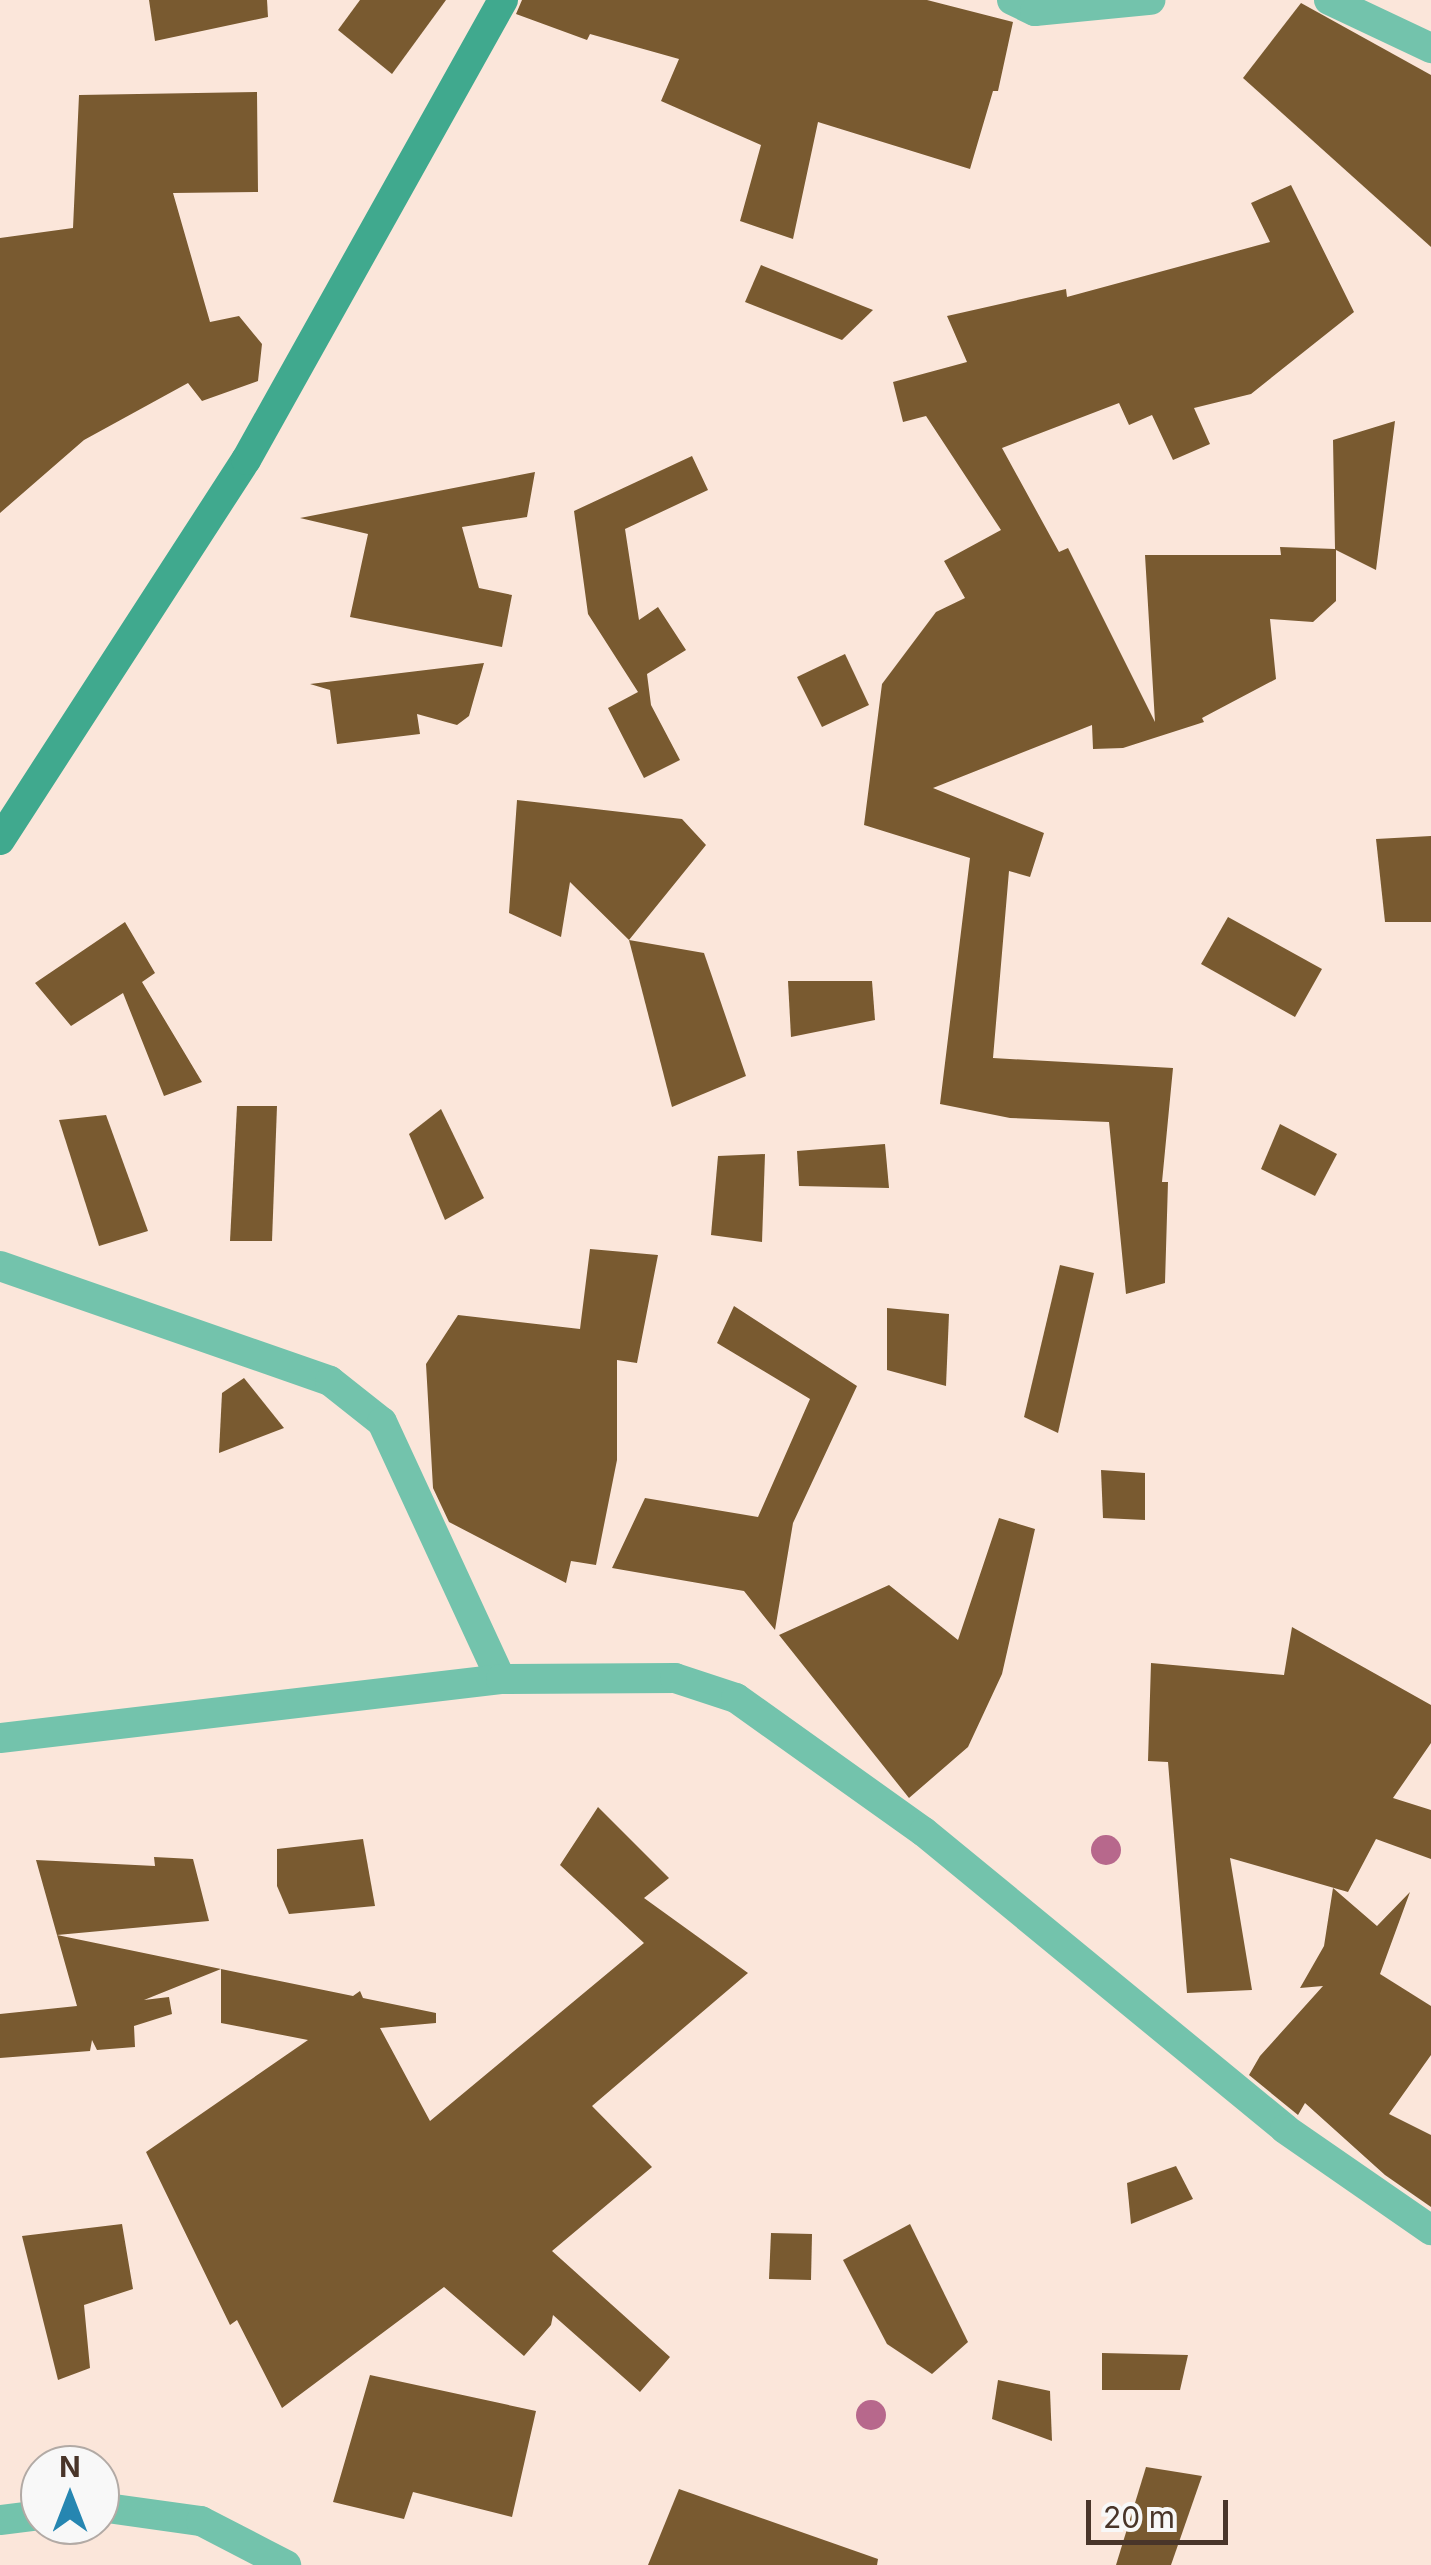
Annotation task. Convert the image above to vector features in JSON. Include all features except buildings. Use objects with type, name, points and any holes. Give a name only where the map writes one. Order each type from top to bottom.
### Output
[{"type":"street","points":[[0,840],[246,460],[503,0]]},
{"type":"street","points":[[1012,0],[1035,11],[1150,0]]},
{"type":"street","points":[[1329,0],[1431,48]]},
{"type":"street","points":[[0,1266],[330,1380],[382,1422],[501,1679]]},
{"type":"street","points":[[0,1738],[501,1679],[675,1678],[736,1698],[924,1832],[1285,2129],[1431,2230]]},
{"type":"street","points":[[120,2510],[201,2520],[286,2565]]}]
